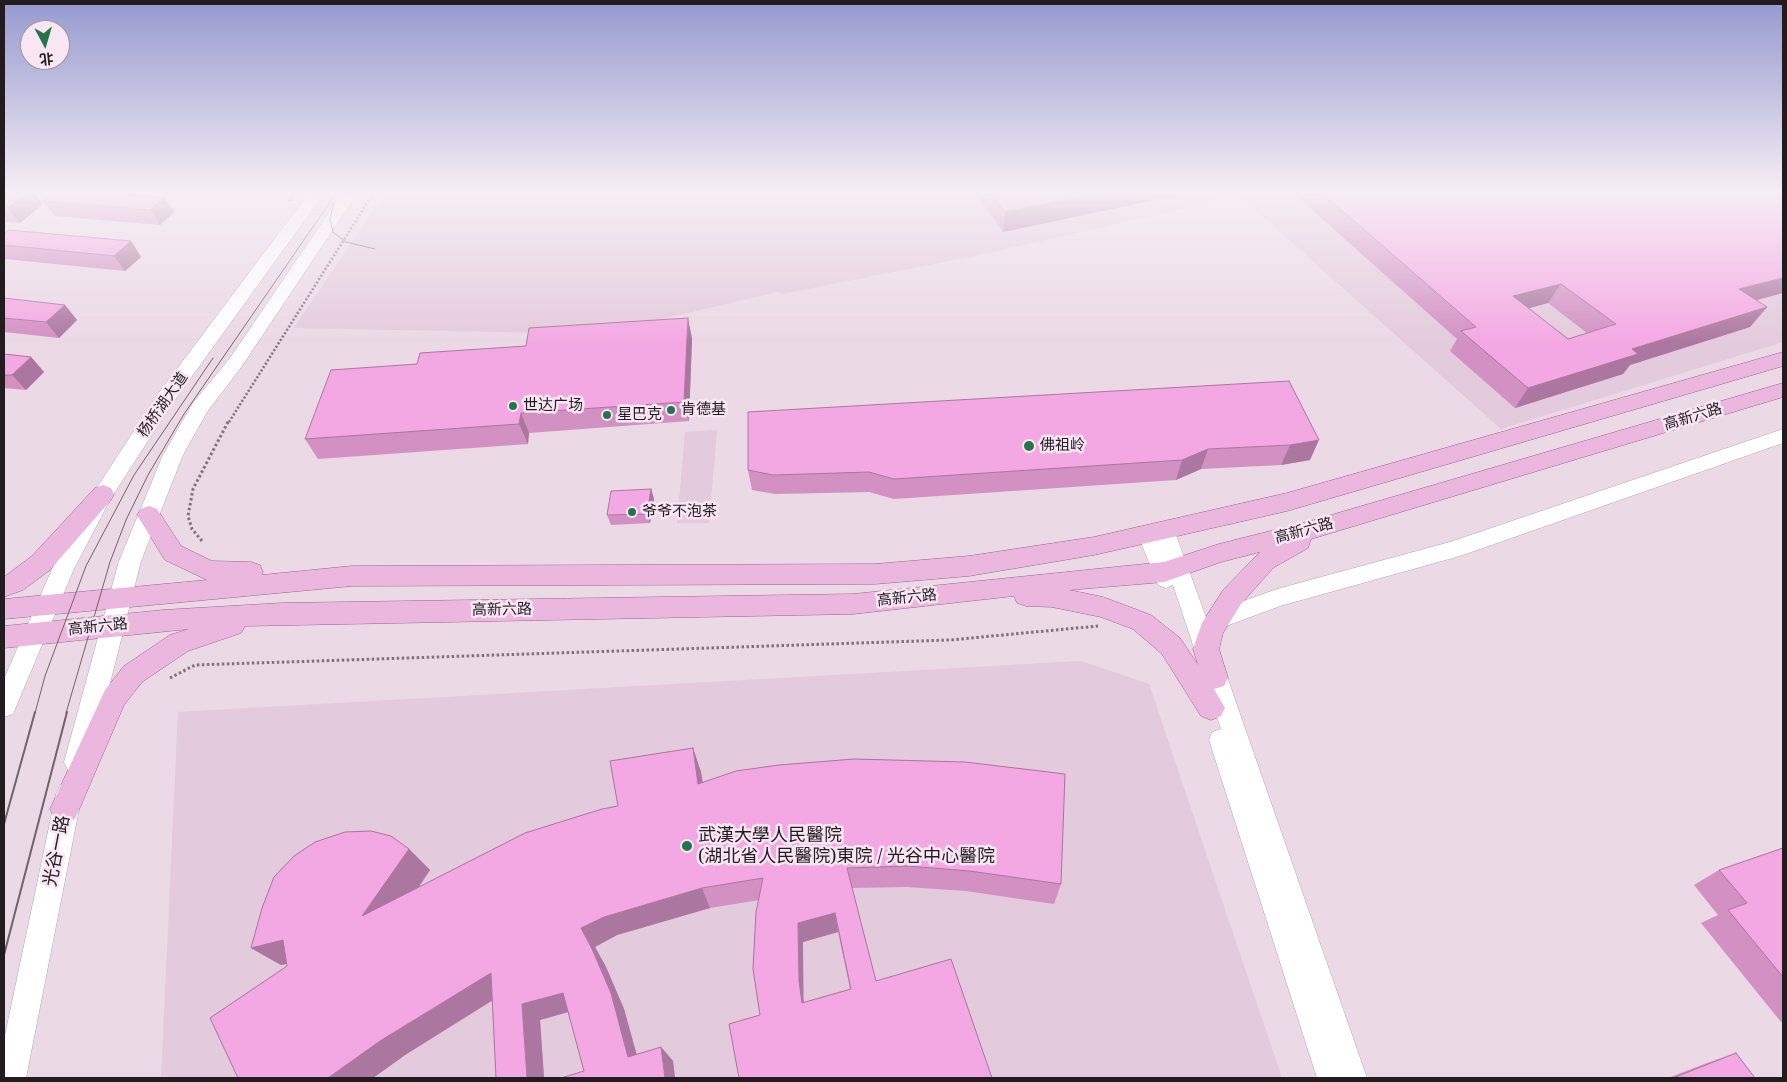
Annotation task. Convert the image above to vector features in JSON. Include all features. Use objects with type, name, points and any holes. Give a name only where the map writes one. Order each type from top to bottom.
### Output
[{"type":"main road","name":"杨桥湖大道","points":[[35,634],[63,570],[103,494],[166,399],[280,242]]},
{"type":"main road","points":[[113,625],[130,561],[173,455],[200,408],[240,355],[316,242]]},
{"type":"main road","name":"高新六路","points":[[4,609],[352,576],[875,574],[969,566],[1094,546],[1287,502],[1783,359]]},
{"type":"main road","name":"高新六路","points":[[4,636],[113,625],[282,613],[853,604],[1170,570],[1219,553],[1334,523],[1783,390]]},
{"type":"main road","points":[[1218,620],[1278,598],[1452,550],[1783,436]]},
{"type":"main road","points":[[4,586],[14,583],[41,563],[103,494]]},
{"type":"main road","points":[[149,515],[173,553],[210,571],[352,576]]},
{"type":"main road","points":[[1334,523],[1264,561],[1232,597],[1211,631],[1206,649],[1352,1078]]},
{"type":"main road","points":[[1157,532],[1211,708],[1332,1078]]},
{"type":"main road","points":[[1170,570],[1215,678]]},
{"type":"main road","points":[[965,592],[1052,598],[1103,608],[1142,622],[1171,646],[1211,708]]},
{"type":"main road","points":[[65,809],[114,698],[133,674],[179,643],[209,632],[282,613]]},
{"type":"main road","name":"光谷一路","points":[[11,1078],[65,809],[113,625]]},
{"type":"main road","points":[[4,706],[35,634]]},
{"type":"path","points":[[202,541],[192,529],[188,516],[193,489],[236,408],[342,242]]},
{"type":"path","points":[[170,678],[195,665],[950,640],[1104,626]]},
{"type":"shaded area","points":[[352,242],[1035,242],[782,294],[778,292],[555,344],[547,333],[294,328]]},
{"type":"shaded area","points":[[1292,242],[1783,242],[1783,342],[1501,429]]},
{"type":"shaded area","points":[[717,430],[709,523],[677,523],[685,432]]},
{"type":"shaded area","name":"武漢大學人民醫院 (湖北省人民醫院)東院 / 光谷中心醫院","points":[[1081,661],[1149,684],[1282,1078],[161,1078],[178,712]]},
{"type":"building","points":[[4,242],[129,242],[114,256],[4,245]]},
{"type":"building","points":[[1379,242],[1783,242],[1783,278],[1739,289],[1767,307],[1632,349],[1638,354],[1528,388],[1461,331],[1476,327]],"holes":[[[1561,284],[1616,324],[1568,339],[1513,296]]]},
{"type":"building","points":[[4,298],[65,305],[46,322],[4,318]]},
{"type":"building","name":"世达广场","points":[[688,318],[684,402],[521,413],[519,424],[305,439],[331,370],[417,364],[420,353],[526,346],[529,328]]},
{"type":"building","points":[[4,354],[31,357],[12,375],[4,375]]},
{"type":"building","name":"佛祖岭","points":[[1289,381],[1319,440],[1290,445],[1208,449],[1182,460],[894,479],[869,472],[773,475],[748,470],[748,412]]},
{"type":"building","points":[[651,489],[647,514],[607,515],[611,491]]},
{"type":"building","points":[[693,748],[698,784],[736,771],[779,765],[854,759],[965,762],[1065,774],[1061,884],[970,871],[908,866],[847,868],[876,981],[951,959],[992,1078],[739,1078],[729,1024],[760,1015],[753,969],[756,912],[763,878],[702,888],[604,917],[581,928],[611,993],[628,1057],[661,1047],[665,1078],[561,1078],[584,1071],[563,993],[522,1004],[527,1078],[496,1078],[491,973],[380,1041],[328,1078],[238,1078],[210,1018],[287,966],[283,940],[251,948],[262,908],[274,877],[294,856],[315,842],[345,832],[371,831],[391,836],[409,849],[362,916],[525,833],[602,809],[618,806],[610,761]],"holes":[[[835,913],[851,989],[802,1003],[799,981],[798,923]]]},
{"type":"building","points":[[1783,848],[1783,977],[1728,910],[1747,903],[1719,870]]},
{"type":"building","points":[[1736,1053],[1755,1078],[1673,1078]]},
{"type":"tram line","points":[[66,713],[110,562],[126,520],[148,475],[184,414],[302,242]]},
{"type":"tram line","points":[[348,242],[375,249]]},
{"type":"tram line","points":[[35,713],[45,676],[86,566],[134,475],[213,358]]},
{"type":"tram line","points":[[4,824],[35,712]]},
{"type":"tram line","points":[[4,955],[67,712]]},
{"type":"place","name":"世达广场","points":[[513,406]]},
{"type":"place","name":"肯德基","points":[[671,410]]},
{"type":"place","name":"星巴克","points":[[607,415]]},
{"type":"place","name":"佛祖岭","points":[[1029,446]]},
{"type":"place","name":"爷爷不泡茶","points":[[632,512]]},
{"type":"place","name":"武漢大學人民醫院 (湖北省人民醫院)東院 / 光谷中心醫院","points":[[687,846]]}]
